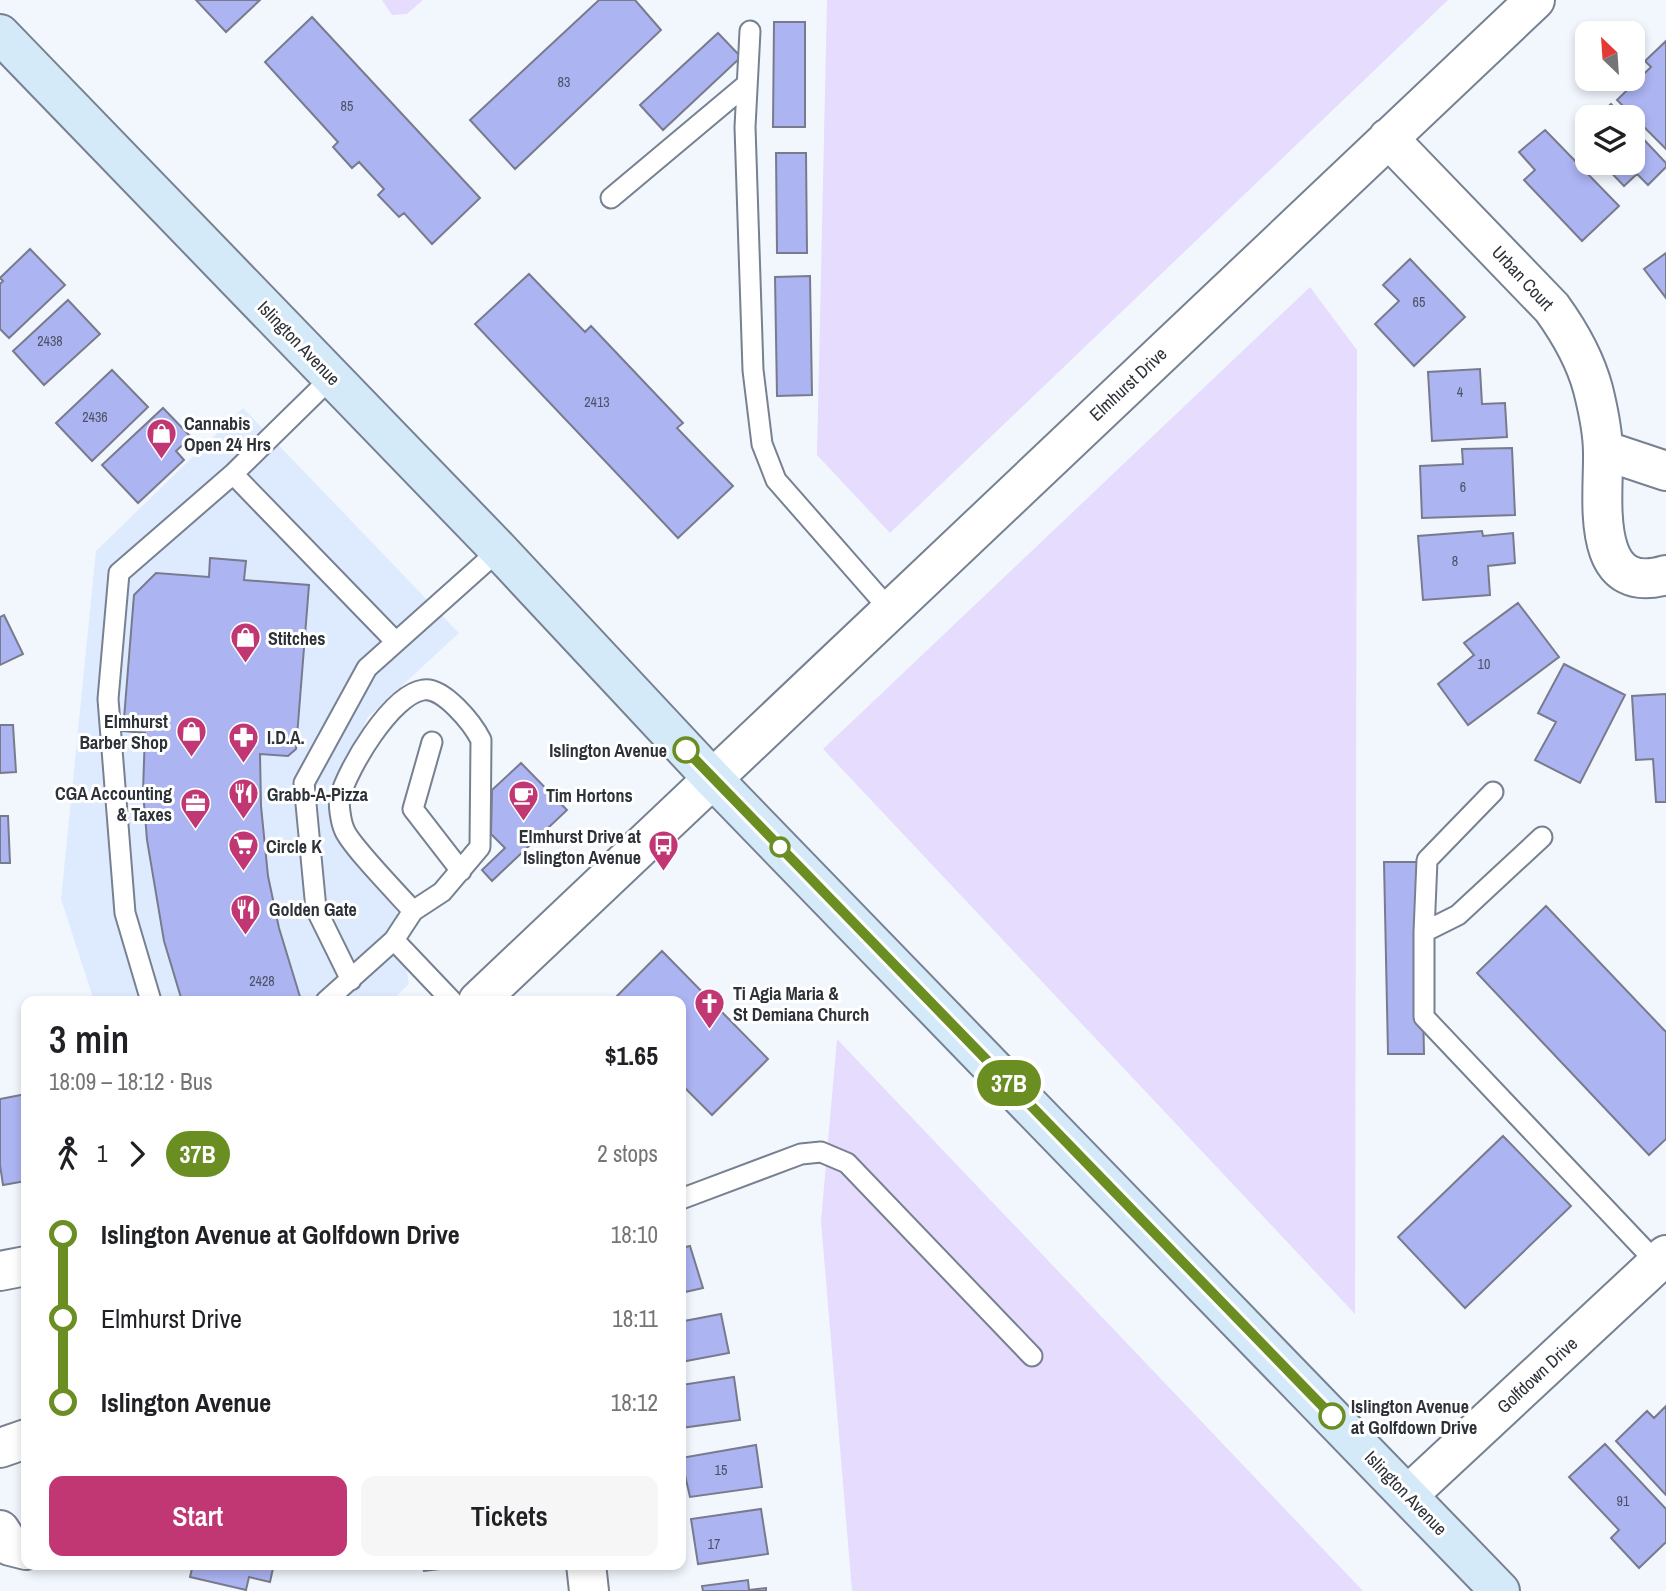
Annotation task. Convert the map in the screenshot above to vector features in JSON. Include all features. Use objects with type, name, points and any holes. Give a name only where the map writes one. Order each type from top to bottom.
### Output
[{"type":"main road","name":"Islington Avenue","points":[[0,34],[499,550],[712,778],[1500,1591]]},
{"type":"street","name":"Elmhurst Drive","points":[[483,996],[1535,0]]},
{"type":"street","name":"Urban Court","points":[[1388,138],[1552,308],[1567,329],[1593,390],[1603,450],[1601,528],[1605,543],[1622,568],[1635,577],[1650,579],[1666,575]]},
{"type":"street","points":[[1603,450],[1666,471]]},
{"type":"street","name":"Golfdown Drive","points":[[1408,1495],[1661,1259]]},
{"type":"street","points":[[0,1271],[21,1267]]},
{"type":"street","points":[[0,1448],[21,1441]]},
{"type":"street","points":[[0,1530],[10,1546],[21,1549]]},
{"type":"street","points":[[587,1570],[589,1591]]},
{"type":"lane","points":[[750,31],[745,127],[752,370],[762,444],[776,480],[890,610]]},
{"type":"lane","points":[[611,198],[747,84]]},
{"type":"lane","points":[[150,996],[125,912],[108,699],[119,573],[233,474],[332,377]]},
{"type":"lane","points":[[233,474],[396,642]]},
{"type":"lane","points":[[351,980],[316,909],[304,783],[367,668],[499,550]]},
{"type":"lane","points":[[332,996],[394,940],[413,911],[442,892],[480,847],[481,740],[476,730],[440,694],[426,689],[411,693],[376,725],[339,799],[344,830],[413,911]]},
{"type":"lane","points":[[432,742],[413,809],[460,871]]},
{"type":"lane","points":[[1493,792],[1427,860],[1424,1017],[1661,1259]]},
{"type":"lane","points":[[1424,932],[1458,915],[1542,837]]},
{"type":"lane","points":[[394,940],[447,996]]},
{"type":"lane","points":[[686,1197],[801,1154],[821,1152],[847,1163],[1032,1356]]},
{"type":"shaded area","points":[[382,0],[423,0],[407,14],[392,15]]},
{"type":"shaded area","points":[[827,0],[1448,0],[890,533],[817,455]]},
{"type":"shaded area","points":[[1310,287],[1357,350],[1355,1314],[823,749]]},
{"type":"shaded area","points":[[243,408],[459,633],[368,717],[330,799],[333,834],[394,897],[409,984],[396,996],[92,996],[61,899],[96,551]]},
{"type":"shaded area","points":[[837,1039],[1363,1591],[852,1591],[821,1221]]},
{"type":"building","points":[[196,0],[260,0],[226,32]]},
{"type":"building","points":[[599,0],[635,0],[661,30],[515,169],[470,120]]},
{"type":"building","points":[[312,17],[480,198],[432,244],[404,213],[399,217],[378,195],[384,189],[359,162],[352,168],[333,147],[338,142],[265,62]]},
{"type":"building","points":[[774,22],[805,22],[805,127],[773,127]]},
{"type":"building","points":[[718,33],[741,57],[663,130],[640,105]]},
{"type":"building","points":[[1666,41],[1666,149],[1645,128],[1645,105],[1622,105],[1617,100],[1626,91],[1645,91],[1645,73],[1651,67],[1645,61]]},
{"type":"building","points":[[1545,130],[1575,161],[1575,175],[1589,175],[1619,206],[1582,241],[1524,180],[1535,170],[1519,152]]},
{"type":"building","points":[[1645,141],[1666,163],[1666,167],[1648,185],[1638,175],[1645,175]]},
{"type":"building","points":[[776,153],[806,153],[807,253],[777,253]]},
{"type":"building","points":[[1613,175],[1636,175],[1624,186]]},
{"type":"building","points":[[30,249],[65,285],[9,338],[0,329],[0,284],[3,281],[0,278]]},
{"type":"building","points":[[1666,253],[1666,298],[1644,269]]},
{"type":"building","points":[[1410,259],[1465,317],[1414,366],[1375,324],[1399,301],[1383,285]]},
{"type":"building","points":[[529,274],[585,332],[591,326],[683,423],[677,428],[733,486],[678,538],[475,324]]},
{"type":"building","points":[[810,276],[812,395],[777,396],[775,277]]},
{"type":"building","points":[[68,300],[100,334],[44,385],[13,351]]},
{"type":"building","points":[[1480,369],[1482,404],[1505,403],[1507,437],[1432,441],[1428,372]]},
{"type":"building","points":[[112,370],[148,407],[92,461],[56,423]]},
{"type":"building","points":[[163,408],[191,437],[176,451],[184,460],[138,503],[102,465]]},
{"type":"building","points":[[1512,448],[1515,515],[1422,518],[1420,466],[1463,464],[1462,449]]},
{"type":"building","points":[[1482,531],[1483,536],[1513,533],[1515,563],[1488,566],[1490,595],[1423,600],[1418,536]]},
{"type":"building","points":[[210,558],[246,561],[244,580],[309,585],[296,749],[288,756],[260,754],[261,806],[268,876],[279,928],[300,996],[180,996],[164,941],[147,840],[143,791],[145,733],[123,731],[134,595],[156,573],[209,577]]},
{"type":"building","points":[[1518,603],[1559,657],[1468,725],[1438,684],[1474,655],[1464,643]]},
{"type":"building","points":[[4,615],[23,654],[0,665],[0,617]]},
{"type":"building","points":[[1564,664],[1625,695],[1580,783],[1535,760],[1556,722],[1538,713]]},
{"type":"building","points":[[1666,694],[1666,802],[1656,802],[1653,759],[1636,760],[1632,696]]},
{"type":"building","points":[[0,725],[13,725],[16,772],[0,773]]},
{"type":"building","name":"Tim Hortons","points":[[521,763],[567,810],[492,881],[482,870],[505,848],[491,834],[492,790]]},
{"type":"building","points":[[0,816],[8,816],[10,863],[0,863]]},
{"type":"building","points":[[1384,862],[1420,862],[1424,1054],[1388,1054]]},
{"type":"building","points":[[1546,906],[1666,1032],[1666,1139],[1649,1155],[1477,973]]},
{"type":"building","name":"Ti Agia Maria & St Demiana Church","points":[[662,951],[768,1059],[712,1115],[686,1089],[686,996],[617,996]]},
{"type":"building","points":[[21,1095],[21,1182],[3,1185],[0,1165],[0,1099]]},
{"type":"building","points":[[1503,1136],[1571,1206],[1465,1308],[1398,1237]]},
{"type":"building","points":[[690,1246],[703,1288],[686,1292],[686,1247]]},
{"type":"building","points":[[721,1314],[729,1353],[686,1361],[686,1321]]},
{"type":"building","points":[[734,1377],[740,1420],[686,1427],[686,1384]]},
{"type":"building","points":[[1666,1406],[1666,1495],[1616,1441],[1647,1411],[1654,1418]]},
{"type":"building","points":[[1605,1444],[1666,1509],[1666,1542],[1639,1568],[1611,1538],[1619,1530],[1569,1477]]},
{"type":"building","points":[[756,1445],[762,1487],[690,1497],[686,1480],[686,1457]]},
{"type":"building","points":[[761,1509],[768,1554],[698,1564],[691,1519]]},
{"type":"building","points":[[192,1570],[273,1570],[270,1582],[249,1577],[246,1590],[190,1577]]},
{"type":"building","points":[[748,1580],[749,1590],[766,1588],[766,1591],[703,1591],[702,1586]]},
{"type":"bus line","name":"37B","points":[[686,750],[1332,1416]]},
{"type":"place","name":"Cannabis Open 24 Hrs","points":[[161,460]]},
{"type":"place","name":"Stitches","points":[[245,665]]},
{"type":"place","name":"Islington Avenue","points":[[686,750]]},
{"type":"place","name":"Elmhurst Barber Shop","points":[[191,758]]},
{"type":"place","name":"I.D.A.","points":[[244,764]]},
{"type":"place","name":"Grabb-A-Pizza","points":[[244,821]]},
{"type":"place","name":"Tim Hortons","points":[[523,822]]},
{"type":"place","name":"CGA Accounting & Taxes","points":[[195,830]]},
{"type":"place","name":"Circle K","points":[[243,873]]},
{"type":"place","name":"Elmhurst Drive at Islington Avenue","points":[[664,873]]},
{"type":"place","name":"Golden Gate","points":[[246,936]]},
{"type":"place","name":"Ti Agia Maria & St Demiana Church","points":[[710,1030]]},
{"type":"place","name":"Islington Avenue at Golfdown Drive","points":[[1332,1416]]}]
